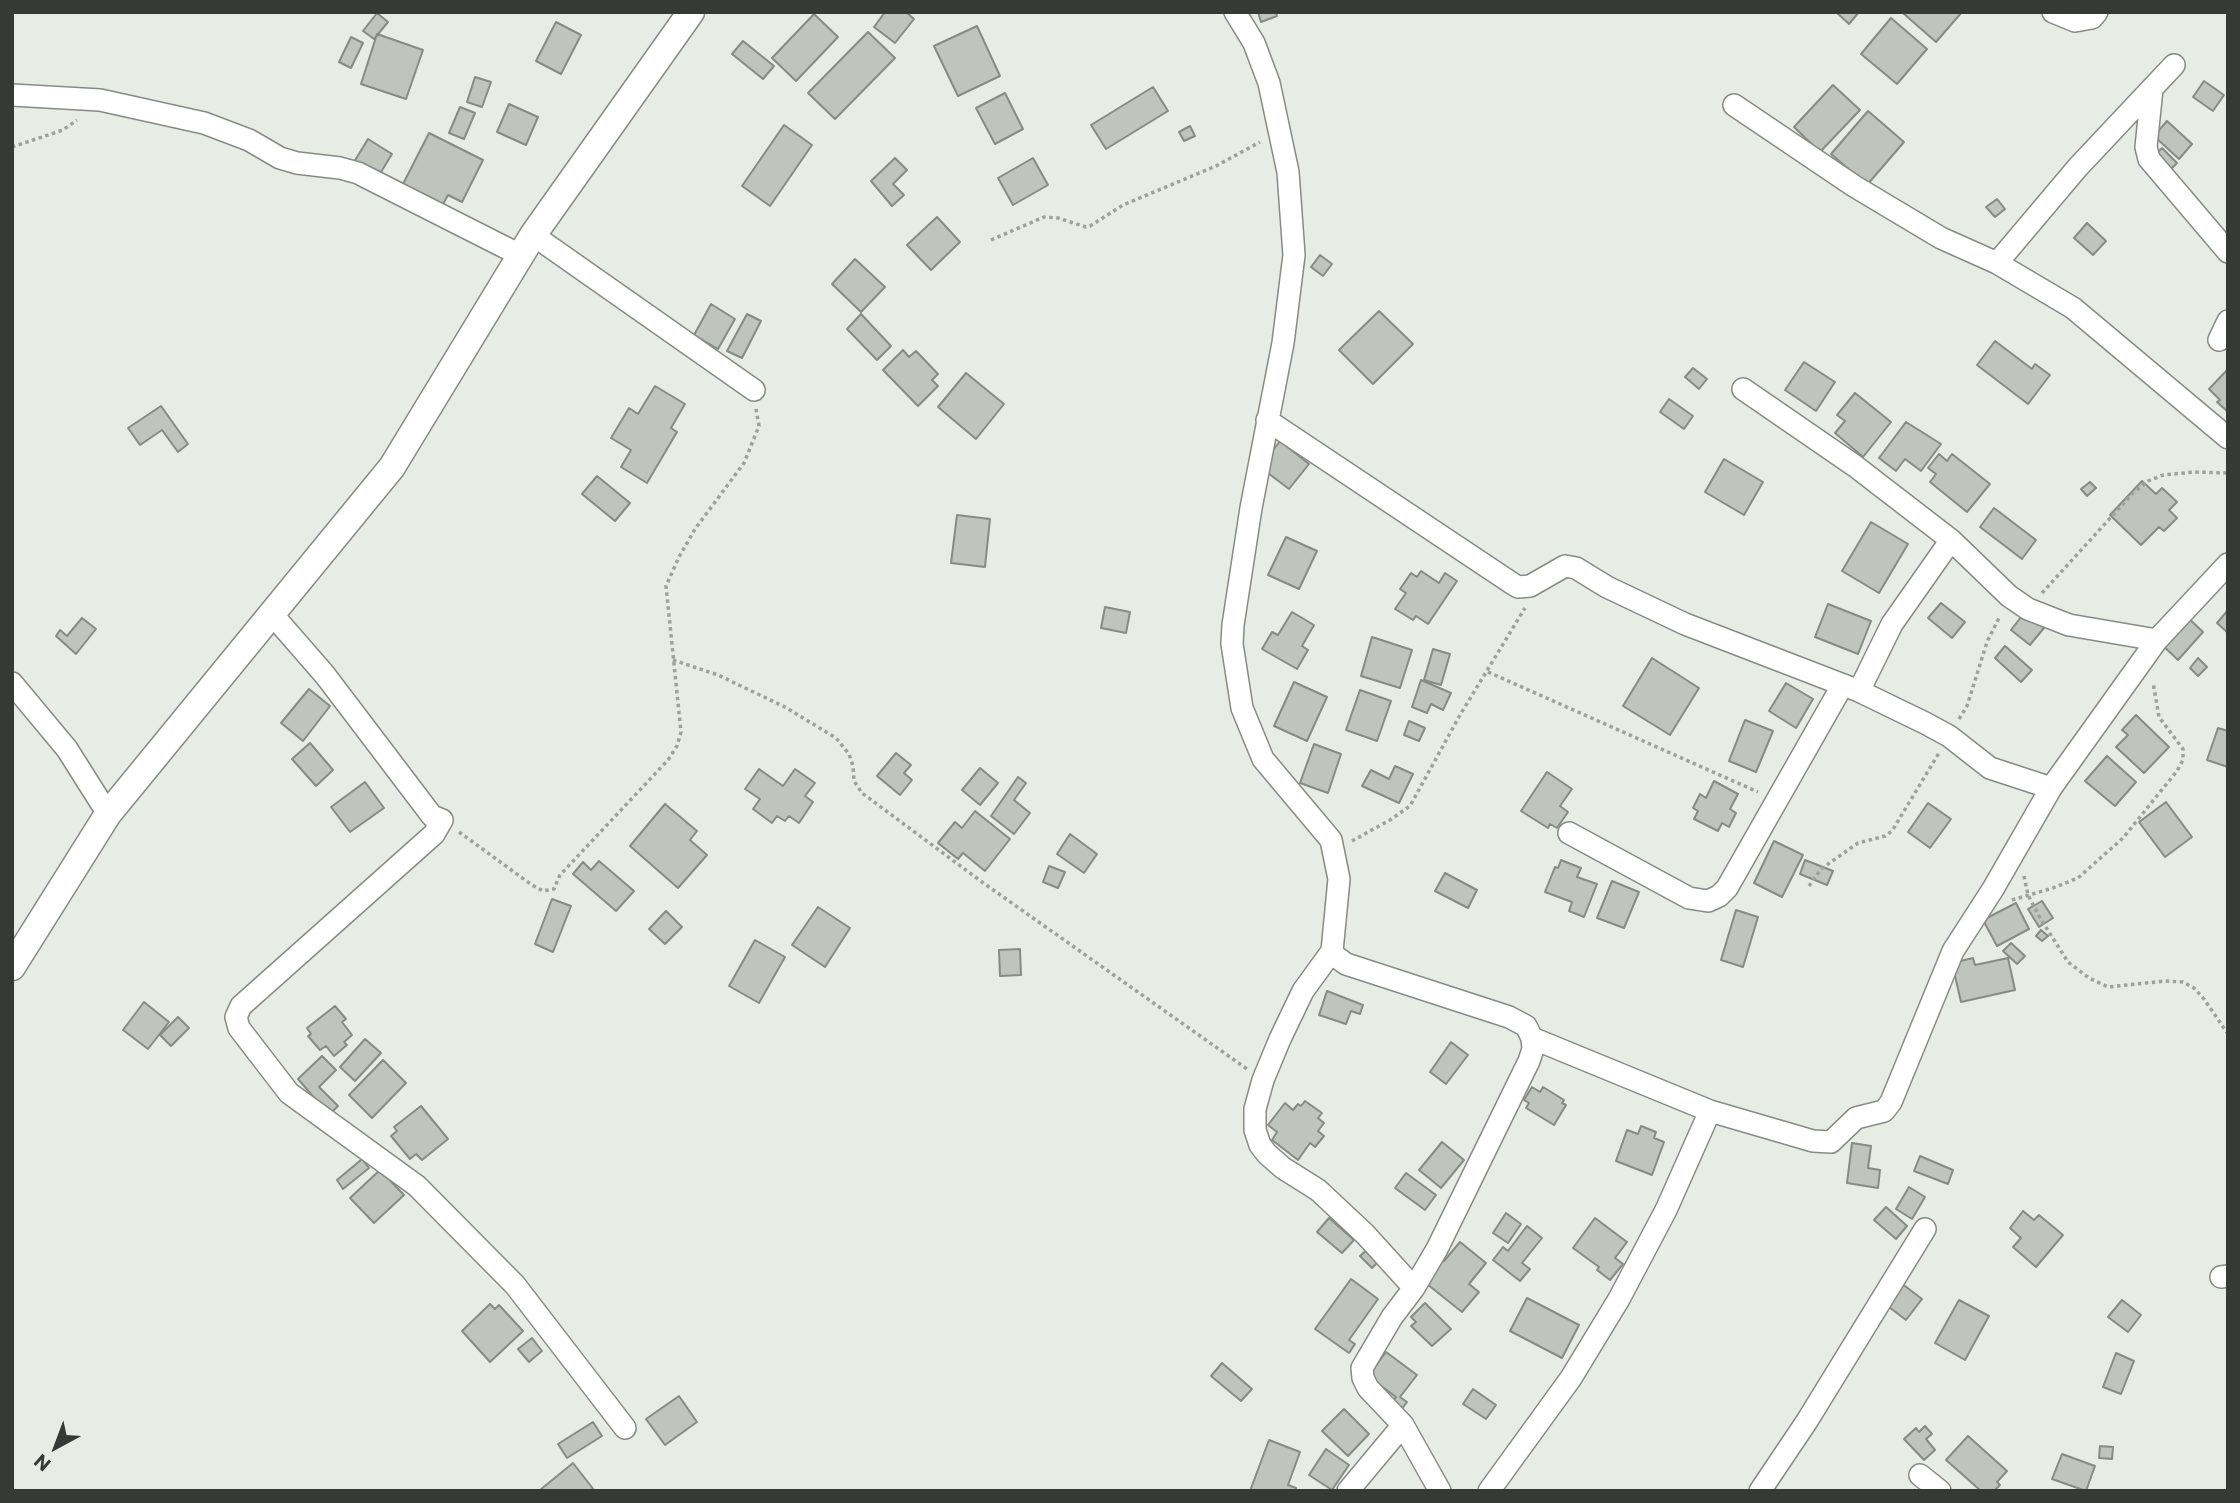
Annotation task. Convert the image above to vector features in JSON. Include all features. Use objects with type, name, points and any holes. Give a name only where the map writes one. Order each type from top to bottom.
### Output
[{"type":"street","points":[[12,967],[108,814],[392,467],[526,245],[691,12]]},
{"type":"street","points":[[1235,12],[1263,61],[1280,131],[1288,172],[1294,256],[1283,344],[1267,420],[1233,625],[1236,671],[1242,708],[1263,759],[1325,830],[1335,850],[1339,879],[1332,951],[1303,991],[1280,1039],[1263,1080],[1255,1109],[1255,1130],[1259,1145],[1283,1168],[1318,1190],[1365,1234],[1414,1288]]},
{"type":"street","points":[[2053,12],[2075,21],[2092,18],[2097,12]]},
{"type":"street","points":[[1997,263],[2078,167],[2174,65]]},
{"type":"street","points":[[2152,89],[2146,146],[2149,159],[2228,252]]},
{"type":"street","points":[[12,94],[100,100],[204,123],[249,140],[280,158],[358,173],[526,245],[754,390]]},
{"type":"street","points":[[1734,105],[1854,186],[1941,238],[1997,263],[2073,308],[2228,438]]},
{"type":"street","points":[[1743,389],[1855,466],[1951,540],[2009,596],[2028,608],[2068,625],[2153,647]]},
{"type":"street","points":[[1267,420],[1506,580],[1524,587],[1539,583],[1565,566],[1576,568],[1607,587],[1685,624],[1851,689],[1949,736],[1990,768],[2051,788]]},
{"type":"street","points":[[1569,833],[1689,898],[1708,901],[1718,896],[1727,888],[1776,800],[1951,540]]},
{"type":"street","points":[[1532,1038],[1710,1111],[1822,1142],[1835,1139],[1856,1118],[1884,1111],[1891,1102],[1953,951],[2051,788],[2153,647],[2228,564]]},
{"type":"street","points":[[271,613],[326,676],[432,816],[442,820],[434,834],[241,1006],[236,1017],[239,1028],[289,1093],[417,1186],[515,1285],[625,1428]]},
{"type":"street","points":[[12,683],[67,749],[108,814]]},
{"type":"street","points":[[1332,951],[1346,964],[1509,1017],[1525,1026],[1532,1038],[1533,1049],[1529,1061],[1437,1249],[1369,1355],[1362,1373],[1368,1388],[1403,1425],[1440,1491]]},
{"type":"street","points":[[1489,1491],[1571,1378],[1619,1299],[1666,1210],[1710,1111]]},
{"type":"street","points":[[1760,1491],[1807,1421],[1925,1229]]},
{"type":"street","points":[[1348,1491],[1403,1425]]},
{"type":"street","points":[[1920,1475],[1940,1491]]},
{"type":"path","points":[[12,146],[63,130],[100,100]]},
{"type":"path","points":[[990,240],[1044,217],[1058,218],[1086,227],[1095,224],[1123,205],[1216,166],[1280,131]]},
{"type":"path","points":[[442,820],[532,885],[543,891],[554,889],[560,875],[668,760],[677,746],[681,732],[666,586],[695,529],[744,463],[759,426],[754,390]]},
{"type":"path","points":[[2028,608],[2133,493],[2148,481],[2164,475],[2194,472],[2228,473]]},
{"type":"path","points":[[1335,850],[1410,806],[1460,715],[1539,583]]},
{"type":"path","points":[[1809,886],[1821,869],[1858,843],[1885,836],[1892,831],[1967,706],[1987,642],[2009,596]]},
{"type":"path","points":[[2028,895],[2078,878],[2134,827],[2183,760],[2183,749],[2159,717],[2153,647]]},
{"type":"path","points":[[674,660],[718,676],[785,707],[836,738],[849,754],[854,781],[862,793],[1177,1022],[1263,1080]]},
{"type":"path","points":[[1488,672],[1776,800]]},
{"type":"path","points":[[2019,843],[2028,895],[2068,962],[2089,978],[2108,987],[2165,981],[2183,982],[2194,988],[2204,999],[2228,1034]]},
{"type":"building","points":[[885,12],[906,12],[914,19],[895,43],[874,27]]},
{"type":"building","points":[[1258,12],[1276,12],[1277,16],[1261,22]]},
{"type":"building","points":[[1836,12],[1859,12],[1849,24]]},
{"type":"building","points":[[1962,12],[1936,42],[1904,14]]},
{"type":"building","points":[[377,13],[388,22],[374,39],[363,31]]},
{"type":"building","points":[[814,14],[838,37],[796,81],[772,58]]},
{"type":"building","points":[[1891,18],[1927,49],[1897,84],[1861,54]]},
{"type":"building","points":[[556,22],[581,35],[561,74],[536,61]]},
{"type":"building","points":[[977,26],[1000,76],[958,96],[934,46]]},
{"type":"building","points":[[868,32],[895,58],[835,119],[808,93]]},
{"type":"building","points":[[377,34],[423,50],[406,99],[361,84]]},
{"type":"building","points":[[351,37],[363,43],[351,68],[339,62]]},
{"type":"building","points":[[743,41],[774,66],[763,79],[732,54]]},
{"type":"building","points":[[475,77],[491,82],[482,107],[467,102]]},
{"type":"building","points":[[2204,81],[2224,95],[2213,111],[2193,97]]},
{"type":"building","points":[[1833,85],[1860,110],[1820,152],[1794,127]]},
{"type":"building","points":[[1153,87],[1168,111],[1106,149],[1091,125]]},
{"type":"building","points":[[1005,93],[1023,129],[995,144],[976,108]]},
{"type":"building","points":[[509,104],[538,117],[526,145],[497,132]]},
{"type":"building","points":[[460,107],[475,113],[464,139],[449,133]]},
{"type":"building","points":[[1868,111],[1904,142],[1867,185],[1831,154]]},
{"type":"building","points":[[2167,121],[2192,144],[2179,159],[2154,136]]},
{"type":"building","points":[[784,125],[812,145],[770,206],[742,186]]},
{"type":"building","points":[[1190,126],[1195,136],[1184,141],[1179,132]]},
{"type":"building","points":[[429,133],[483,160],[462,202],[448,195],[441,208],[401,188]]},
{"type":"building","points":[[368,139],[392,154],[378,177],[354,162]]},
{"type":"building","points":[[2162,148],[2177,163],[2166,174],[2151,159]]},
{"type":"building","points":[[895,158],[907,170],[893,184],[904,195],[892,206],[871,181]]},
{"type":"building","points":[[1033,158],[1048,185],[1013,205],[998,178]]},
{"type":"building","points":[[1997,199],[2005,209],[1995,217],[1986,207]]},
{"type":"building","points":[[937,217],[960,242],[931,270],[907,245]]},
{"type":"building","points":[[2087,223],[2106,241],[2093,255],[2074,238]]},
{"type":"building","points":[[1320,255],[1332,264],[1323,276],[1311,267]]},
{"type":"building","points":[[855,259],[885,287],[861,312],[832,284]]},
{"type":"building","points":[[711,304],[735,319],[718,349],[694,335]]},
{"type":"building","points":[[1379,311],[1413,344],[1373,384],[1339,350]]},
{"type":"building","points":[[747,314],[761,321],[742,358],[727,351]]},
{"type":"building","points":[[861,314],[891,346],[877,360],[847,329]]},
{"type":"building","points":[[1995,341],[2032,369],[2035,364],[2050,375],[2028,404],[1977,365]]},
{"type":"building","points":[[903,350],[909,357],[916,351],[938,374],[932,380],[938,386],[918,406],[883,370]]},
{"type":"building","points":[[1804,362],[1835,382],[1816,411],[1785,390]]},
{"type":"building","points":[[1693,368],[1707,379],[1699,389],[1685,377]]},
{"type":"building","points":[[2228,369],[2228,412],[2217,402],[2220,400],[2209,389]]},
{"type":"building","points":[[966,373],[1004,404],[976,439],[938,407]]},
{"type":"building","points":[[655,386],[685,404],[671,428],[677,432],[647,483],[621,467],[631,450],[611,438],[629,408],[638,414]]},
{"type":"building","points":[[1855,393],[1891,422],[1863,457],[1835,433],[1845,421],[1837,415]]},
{"type":"building","points":[[1669,399],[1693,416],[1684,429],[1660,412]]},
{"type":"building","points":[[161,406],[188,444],[178,452],[162,430],[140,445],[128,428]]},
{"type":"building","points":[[1906,422],[1941,444],[1921,471],[1905,459],[1896,471],[1879,458]]},
{"type":"building","points":[[1280,441],[1309,464],[1289,489],[1260,467]]},
{"type":"building","points":[[1939,454],[1947,461],[1952,454],[1990,484],[1967,512],[1930,482],[1936,474],[1928,468]]},
{"type":"building","points":[[1724,459],[1763,482],[1744,515],[1705,492]]},
{"type":"building","points":[[597,476],[630,503],[615,521],[582,494]]},
{"type":"building","points":[[2142,481],[2156,494],[2162,488],[2177,502],[2169,510],[2177,518],[2164,531],[2159,527],[2141,545],[2110,515]]},
{"type":"building","points":[[2090,482],[2096,488],[2087,496],[2081,489]]},
{"type":"building","points":[[1994,508],[2036,540],[2022,559],[1980,527]]},
{"type":"building","points":[[957,515],[990,519],[985,567],[951,563]]},
{"type":"building","points":[[1871,522],[1908,544],[1879,593],[1842,571]]},
{"type":"building","points":[[1286,537],[1317,551],[1299,589],[1268,575]]},
{"type":"building","points":[[1421,571],[1439,583],[1445,573],[1457,581],[1428,624],[1416,616],[1413,620],[1395,609],[1406,593],[1400,589],[1411,573],[1417,577]]},
{"type":"building","points":[[1941,603],[1965,622],[1952,638],[1928,618]]},
{"type":"building","points":[[1828,604],[1871,621],[1858,654],[1815,637]]},
{"type":"building","points":[[1105,607],[1130,612],[1126,633],[1101,628]]},
{"type":"building","points":[[2028,608],[2048,623],[2030,645],[2011,630]]},
{"type":"building","points":[[2228,610],[2228,633],[2217,623]]},
{"type":"building","points":[[1292,612],[1314,625],[1302,646],[1308,650],[1297,669],[1262,649],[1272,632],[1278,635]]},
{"type":"building","points":[[2184,614],[2203,632],[2178,660],[2159,642]]},
{"type":"building","points":[[82,618],[96,629],[76,654],[56,636],[60,630],[67,636]]},
{"type":"building","points":[[1372,637],[1412,650],[1400,688],[1361,676]]},
{"type":"building","points":[[2005,646],[2032,670],[2021,682],[1995,658]]},
{"type":"building","points":[[1433,649],[1450,654],[1441,685],[1424,680]]},
{"type":"building","points":[[1652,658],[1699,688],[1670,735],[1623,706]]},
{"type":"building","points":[[2198,658],[2207,667],[2198,676],[2190,668]]},
{"type":"building","points":[[1421,680],[1451,693],[1443,710],[1431,704],[1427,713],[1412,707]]},
{"type":"building","points":[[1294,682],[1327,697],[1307,741],[1274,726]]},
{"type":"building","points":[[1786,683],[1813,699],[1796,728],[1769,711]]},
{"type":"building","points":[[309,689],[330,706],[303,741],[281,723]]},
{"type":"building","points":[[1360,690],[1391,701],[1377,741],[1346,730]]},
{"type":"building","points":[[2136,715],[2169,747],[2144,773],[2116,747],[2128,735],[2122,730]]},
{"type":"building","points":[[1745,720],[1773,731],[1756,772],[1729,761]]},
{"type":"building","points":[[1409,721],[1425,728],[1419,741],[1404,735]]},
{"type":"building","points":[[2218,728],[2228,731],[2228,767],[2207,760]]},
{"type":"building","points":[[310,743],[333,770],[316,786],[292,759]]},
{"type":"building","points":[[1314,744],[1341,754],[1328,793],[1300,783]]},
{"type":"building","points":[[896,753],[911,765],[904,773],[912,780],[900,795],[877,776]]},
{"type":"building","points":[[2107,756],[2136,782],[2115,806],[2085,781]]},
{"type":"building","points":[[1395,766],[1413,774],[1399,803],[1362,786],[1371,770],[1389,779]]},
{"type":"building","points":[[980,768],[998,783],[980,805],[962,790]]},
{"type":"building","points":[[759,769],[783,786],[795,769],[815,783],[805,796],[813,802],[799,823],[789,816],[785,821],[777,816],[772,823],[753,809],[760,799],[745,789]]},
{"type":"building","points":[[1547,772],[1572,789],[1560,806],[1568,812],[1557,828],[1550,824],[1548,828],[1521,811]]},
{"type":"building","points":[[1018,777],[1026,783],[1014,800],[1030,813],[1014,834],[991,816]]},
{"type":"building","points":[[1714,781],[1738,794],[1730,809],[1736,813],[1729,827],[1722,823],[1718,831],[1694,819],[1698,811],[1693,808],[1700,794],[1706,798]]},
{"type":"building","points":[[365,782],[384,808],[350,832],[331,807]]},
{"type":"building","points":[[2166,802],[2192,837],[2165,857],[2139,822]]},
{"type":"building","points":[[1928,803],[1951,819],[1930,848],[1908,832]]},
{"type":"building","points":[[665,804],[697,831],[690,840],[707,855],[678,888],[630,846]]},
{"type":"building","points":[[975,811],[1010,839],[985,871],[963,853],[958,859],[938,843],[955,822],[962,828]]},
{"type":"building","points":[[1070,834],[1097,854],[1084,873],[1057,854]]},
{"type":"building","points":[[1774,841],[1803,855],[1782,897],[1754,883]]},
{"type":"building","points":[[1561,860],[1581,868],[1577,877],[1597,884],[1584,917],[1569,911],[1572,902],[1545,892],[1555,867],[1558,868]]},
{"type":"building","points":[[1805,860],[1833,871],[1827,885],[1800,874]]},
{"type":"building","points":[[599,861],[634,891],[616,911],[573,874],[583,862],[591,870]]},
{"type":"building","points":[[1049,866],[1065,872],[1058,888],[1043,882]]},
{"type":"building","points":[[1445,873],[1477,890],[1468,908],[1435,891]]},
{"type":"building","points":[[1612,881],[1639,892],[1624,928],[1597,918]]},
{"type":"building","points":[[552,899],[571,906],[553,952],[535,944]]},
{"type":"building","points":[[2042,901],[2053,918],[2039,927],[2028,909]]},
{"type":"building","points":[[2016,903],[2029,929],[1997,946],[1983,920]]},
{"type":"building","points":[[818,907],[850,928],[825,967],[792,945]]},
{"type":"building","points":[[1736,910],[1758,917],[1743,967],[1721,960]]},
{"type":"building","points":[[666,911],[682,927],[665,944],[649,929]]},
{"type":"building","points":[[2041,930],[2048,936],[2042,941],[2036,936]]},
{"type":"building","points":[[755,940],[785,957],[759,1003],[729,986]]},
{"type":"building","points":[[2011,943],[2025,956],[2017,964],[2003,951]]},
{"type":"building","points":[[1020,949],[1021,975],[1000,976],[999,950]]},
{"type":"building","points":[[1973,958],[1975,965],[2008,958],[2015,990],[1961,1002],[1952,963]]},
{"type":"building","points":[[1327,991],[1363,1005],[1360,1014],[1351,1011],[1346,1024],[1319,1015]]},
{"type":"building","points":[[144,1002],[169,1022],[148,1049],[123,1030]]},
{"type":"building","points":[[335,1006],[346,1019],[342,1022],[352,1035],[344,1042],[347,1045],[334,1056],[326,1046],[320,1050],[308,1036],[311,1034],[307,1028]]},
{"type":"building","points":[[178,1017],[189,1028],[171,1046],[160,1035]]},
{"type":"building","points":[[365,1039],[381,1053],[355,1081],[340,1067]]},
{"type":"building","points":[[1451,1042],[1468,1055],[1446,1084],[1430,1072]]},
{"type":"building","points":[[322,1056],[336,1070],[319,1087],[338,1106],[329,1115],[298,1079]]},
{"type":"building","points":[[383,1060],[406,1083],[372,1118],[349,1095]]},
{"type":"building","points":[[1532,1087],[1540,1092],[1543,1087],[1564,1100],[1562,1103],[1566,1105],[1554,1125],[1526,1108],[1529,1103],[1524,1100]]},
{"type":"building","points":[[1305,1101],[1322,1113],[1318,1118],[1324,1123],[1318,1131],[1324,1136],[1315,1147],[1310,1143],[1298,1160],[1272,1140],[1277,1132],[1268,1125],[1285,1103],[1293,1110]]},
{"type":"building","points":[[421,1106],[448,1139],[422,1160],[416,1154],[410,1159],[391,1136],[397,1131],[394,1127]]},
{"type":"building","points":[[1641,1126],[1656,1132],[1654,1138],[1664,1142],[1652,1175],[1616,1161],[1627,1130],[1638,1134]]},
{"type":"building","points":[[1442,1142],[1464,1160],[1441,1188],[1419,1170]]},
{"type":"building","points":[[1852,1143],[1871,1146],[1868,1168],[1880,1170],[1878,1188],[1847,1183]]},
{"type":"building","points":[[1920,1156],[1953,1170],[1948,1184],[1914,1171]]},
{"type":"building","points":[[362,1159],[369,1168],[343,1189],[337,1180]]},
{"type":"building","points":[[380,1170],[404,1195],[374,1223],[350,1198]]},
{"type":"building","points":[[1406,1173],[1436,1195],[1425,1210],[1395,1188]]},
{"type":"building","points":[[1909,1187],[1925,1197],[1912,1219],[1896,1209]]},
{"type":"building","points":[[1886,1207],[1907,1226],[1896,1239],[1874,1220]]},
{"type":"building","points":[[2023,1211],[2034,1220],[2039,1215],[2063,1235],[2036,1267],[2013,1247],[2021,1238],[2010,1228]]},
{"type":"building","points":[[1506,1213],[1521,1224],[1508,1243],[1493,1233]]},
{"type":"building","points":[[1329,1218],[1354,1240],[1342,1253],[1317,1232]]},
{"type":"building","points":[[1595,1218],[1627,1242],[1615,1258],[1623,1264],[1610,1280],[1597,1270],[1599,1267],[1573,1248]]},
{"type":"building","points":[[1527,1226],[1542,1238],[1522,1263],[1530,1269],[1520,1281],[1493,1260],[1503,1247],[1508,1251]]},
{"type":"building","points":[[1460,1242],[1486,1263],[1469,1284],[1479,1292],[1462,1312],[1422,1280],[1440,1258],[1444,1261]]},
{"type":"building","points":[[1369,1248],[1381,1259],[1372,1268],[1360,1256]]},
{"type":"building","points":[[1351,1279],[1378,1299],[1349,1340],[1355,1344],[1349,1353],[1315,1329]]},
{"type":"building","points":[[1901,1283],[1922,1299],[1906,1320],[1885,1304]]},
{"type":"building","points":[[1527,1298],[1579,1325],[1562,1358],[1510,1331]]},
{"type":"building","points":[[1959,1300],[1989,1316],[1965,1360],[1935,1343]]},
{"type":"building","points":[[2122,1300],[2141,1315],[2128,1332],[2108,1317]]},
{"type":"building","points":[[1425,1303],[1451,1329],[1432,1346],[1411,1326],[1416,1322],[1411,1317]]},
{"type":"building","points":[[490,1304],[495,1309],[499,1305],[523,1331],[490,1362],[462,1331]]},
{"type":"building","points":[[532,1338],[542,1351],[529,1362],[518,1349]]},
{"type":"building","points":[[1386,1352],[1417,1375],[1400,1397],[1407,1402],[1398,1414],[1389,1407],[1396,1397],[1368,1376]]},
{"type":"building","points":[[2116,1353],[2134,1361],[2121,1394],[2103,1387]]},
{"type":"building","points":[[1222,1363],[1252,1389],[1241,1401],[1211,1376]]},
{"type":"building","points":[[1473,1389],[1496,1405],[1486,1419],[1463,1404]]},
{"type":"building","points":[[679,1396],[697,1422],[665,1445],[646,1419]]},
{"type":"building","points":[[1344,1409],[1369,1434],[1348,1456],[1322,1431]]},
{"type":"building","points":[[593,1422],[602,1436],[567,1458],[558,1444]]},
{"type":"building","points":[[1925,1426],[1932,1434],[1926,1439],[1935,1450],[1924,1460],[1904,1439],[1916,1428],[1919,1432]]},
{"type":"building","points":[[1968,1436],[2007,1471],[1997,1482],[2000,1485],[1994,1491],[1981,1491],[1946,1460]]},
{"type":"building","points":[[1269,1440],[1300,1452],[1288,1485],[1296,1488],[1295,1491],[1250,1491]]},
{"type":"building","points":[[2100,1446],[2113,1447],[2112,1459],[2099,1458]]},
{"type":"building","points":[[1326,1449],[1349,1465],[1332,1490],[1309,1475]]},
{"type":"building","points":[[2062,1454],[2095,1466],[2086,1491],[2052,1479]]},
{"type":"building","points":[[573,1463],[594,1490],[540,1491],[540,1490]]}]
